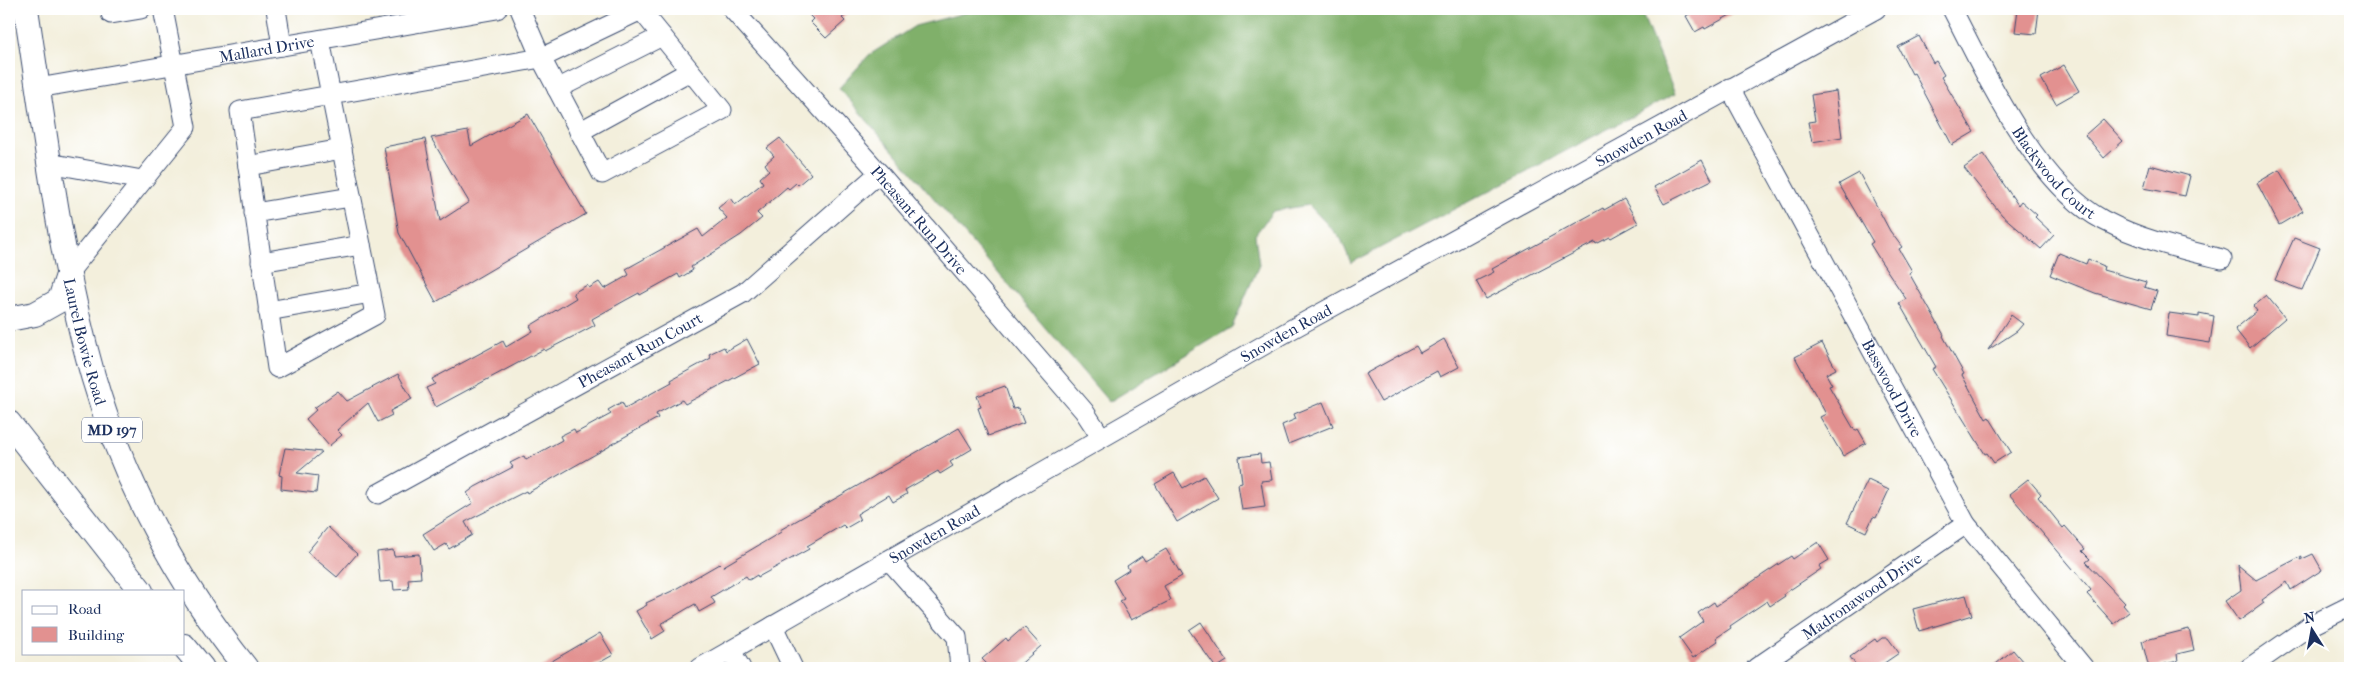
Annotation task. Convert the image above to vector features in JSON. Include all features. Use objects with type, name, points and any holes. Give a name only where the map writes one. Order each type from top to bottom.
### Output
[{"type":"main road","name":"Laurel Bowie Road","points":[[26,9],[49,163],[69,272],[94,378],[126,466],[158,534],[204,613],[246,668]]},
{"type":"main road","points":[[9,319],[35,314],[60,300],[69,272]]},
{"type":"main road","points":[[9,423],[140,590]]},
{"type":"main road","points":[[185,647],[202,668]]},
{"type":"street","points":[[110,9],[111,14],[141,9]]},
{"type":"street","points":[[69,272],[186,126],[163,9]]},
{"type":"street","points":[[276,9],[282,46]]},
{"type":"street","name":"Mallard Drive","points":[[38,88],[496,9]]},
{"type":"street","points":[[320,40],[331,96],[342,149],[351,197],[375,315],[277,368],[240,111],[331,96],[541,58],[641,10],[722,110],[602,174],[541,58],[520,9]]},
{"type":"street","name":"Pheasant Run Drive","points":[[732,9],[879,173],[1084,411],[1101,437]]},
{"type":"street","name":"Snowden Road","points":[[700,668],[1101,437],[1321,313],[1876,9]]},
{"type":"street","name":"Blackwood Court","points":[[1952,9],[1986,76],[2018,128],[2043,166],[2075,199],[2102,220],[2159,244],[2222,258]]},
{"type":"street","points":[[557,89],[662,36]]},
{"type":"street","points":[[579,132],[690,71]]},
{"type":"street","name":"Basswood Drive","points":[[1730,88],[1966,524],[2084,668]]},
{"type":"street","points":[[248,166],[342,149]]},
{"type":"street","points":[[49,163],[142,180]]},
{"type":"street","name":"Pheasant Run Court","points":[[378,494],[744,293],[879,173]]},
{"type":"street","points":[[254,214],[351,197]]},
{"type":"street","points":[[262,262],[361,245]]},
{"type":"street","points":[[268,311],[371,293]]},
{"type":"street","name":"Madronawood Drive","points":[[1756,668],[1966,524]]},
{"type":"street","points":[[889,560],[957,637],[960,668]]},
{"type":"street","points":[[2249,668],[2299,632],[2350,606]]},
{"type":"street","points":[[774,626],[793,668]]},
{"type":"street","points":[[730,651],[741,668]]},
{"type":"green space","points":[[972,9],[1640,9],[1675,94],[1351,263],[1341,239],[1309,205],[1273,211],[1255,235],[1259,265],[1232,327],[1109,402],[839,88],[869,55],[915,26],[968,12]]},
{"type":"building","points":[[803,9],[853,9],[842,18],[845,21],[826,38],[810,22],[813,19]]},
{"type":"building","points":[[1698,9],[1741,9],[1705,29],[1704,27],[1695,32],[1686,16]]},
{"type":"building","points":[[2018,9],[2039,9],[2036,34],[2015,32]]},
{"type":"building","points":[[1919,36],[1933,63],[1936,61],[1944,75],[1941,77],[1974,132],[1952,145],[1898,47]]},
{"type":"building","points":[[2064,65],[2079,91],[2056,104],[2041,78]]},
{"type":"building","points":[[1836,91],[1842,137],[1812,142],[1808,122],[1815,121],[1811,95]]},
{"type":"building","points":[[528,114],[586,214],[436,302],[399,233],[384,147],[425,139],[440,221],[469,202],[431,138],[468,131],[471,146]]},
{"type":"building","points":[[2103,119],[2123,141],[2104,158],[2085,135]]},
{"type":"building","points":[[780,138],[811,174],[798,185],[796,183],[789,189],[787,187],[757,213],[762,218],[741,235],[691,267],[693,270],[680,278],[678,274],[640,295],[639,293],[592,319],[595,325],[545,351],[544,349],[436,407],[426,388],[435,384],[432,379],[503,341],[506,347],[533,331],[530,326],[576,298],[573,293],[587,285],[589,288],[599,282],[604,289],[629,275],[626,269],[698,229],[703,237],[727,218],[718,208],[730,198],[735,205],[763,183],[760,178],[769,170],[765,164],[774,156],[767,148]]},
{"type":"building","points":[[1983,154],[2018,205],[2021,201],[2037,215],[2035,217],[2054,235],[2041,249],[2002,215],[1964,168]]},
{"type":"building","points":[[1702,160],[1712,180],[1664,204],[1654,187]]},
{"type":"building","points":[[2150,165],[2190,176],[2185,196],[2144,188]]},
{"type":"building","points":[[2279,170],[2303,211],[2279,225],[2257,183]]},
{"type":"building","points":[[1859,173],[1890,231],[1902,247],[1899,249],[1912,271],[1909,273],[1944,335],[1964,374],[1962,375],[1986,419],[1989,417],[2011,452],[1994,463],[1987,453],[1985,454],[1932,369],[1936,367],[1899,303],[1906,299],[1870,244],[1873,242],[1839,184]]},
{"type":"building","points":[[1624,199],[1638,223],[1611,238],[1596,244],[1595,242],[1486,299],[1476,281],[1494,272],[1492,269],[1603,208],[1604,210]]},
{"type":"building","points":[[2294,238],[2320,248],[2302,290],[2275,280]]},
{"type":"building","points":[[2059,253],[2086,264],[2088,259],[2104,266],[2103,270],[2146,282],[2144,287],[2157,291],[2151,309],[2095,293],[2050,275]]},
{"type":"building","points":[[2266,295],[2285,318],[2250,348],[2235,329],[2257,311],[2253,306]]},
{"type":"building","points":[[2169,313],[2199,317],[2199,313],[2214,316],[2210,343],[2166,336]]},
{"type":"building","points":[[2011,315],[2023,324],[2017,331],[1988,350]]},
{"type":"building","points":[[747,339],[760,364],[685,404],[682,400],[656,414],[658,418],[527,493],[526,491],[465,522],[472,535],[449,549],[446,544],[434,551],[423,534],[473,503],[467,493],[513,467],[510,463],[524,456],[526,460],[562,440],[560,436],[574,429],[576,433],[611,414],[608,410],[622,402],[625,408],[672,382],[671,380],[711,358],[709,354],[724,347],[726,351]]},
{"type":"building","points":[[1444,339],[1459,367],[1440,377],[1437,371],[1381,402],[1365,374],[1416,346],[1420,353]]},
{"type":"building","points":[[1822,343],[1836,369],[1826,374],[1832,385],[1829,386],[1855,431],[1858,429],[1866,443],[1843,456],[1820,417],[1826,414],[1795,357]]},
{"type":"building","points":[[398,374],[412,399],[390,411],[392,415],[378,422],[368,403],[337,430],[342,435],[329,446],[306,419],[316,410],[314,408],[338,391],[347,401]]},
{"type":"building","points":[[1005,386],[1013,409],[1018,408],[1024,423],[988,436],[978,408],[981,407],[977,396]]},
{"type":"building","points":[[1323,402],[1333,426],[1288,444],[1282,425],[1296,419],[1294,414]]},
{"type":"building","points":[[959,428],[972,449],[950,462],[953,466],[940,474],[938,471],[905,490],[907,494],[893,502],[889,495],[857,514],[860,520],[846,528],[843,525],[807,546],[809,549],[758,577],[757,575],[749,580],[746,576],[711,597],[715,603],[699,612],[695,604],[661,624],[665,631],[652,639],[636,611],[647,605],[646,603],[672,591],[719,564],[722,567],[781,532],[780,530]]},
{"type":"building","points":[[285,448],[322,452],[297,473],[318,476],[316,493],[281,489],[282,476],[279,475]]},
{"type":"building","points":[[1260,454],[1261,463],[1269,462],[1272,480],[1261,481],[1265,507],[1242,510],[1238,484],[1242,483],[1239,457]]},
{"type":"building","points":[[1174,473],[1183,488],[1204,476],[1218,498],[1177,522],[1155,484]]},
{"type":"building","points":[[2028,479],[2041,494],[2038,497],[2063,528],[2065,526],[2085,549],[2082,551],[2090,559],[2086,562],[2125,603],[2123,605],[2129,612],[2114,624],[2087,594],[2091,590],[2009,494]]},
{"type":"building","points":[[1868,480],[1889,490],[1876,518],[1873,517],[1866,532],[1847,523]]},
{"type":"building","points":[[328,527],[357,554],[337,577],[307,552]]},
{"type":"building","points":[[1818,542],[1829,560],[1819,566],[1821,569],[1770,606],[1767,601],[1730,626],[1731,628],[1716,638],[1718,641],[1693,658],[1679,638],[1703,621],[1698,613],[1714,602],[1716,606],[1791,556],[1793,559]]},
{"type":"building","points":[[1166,549],[1182,576],[1164,586],[1171,600],[1131,620],[1120,601],[1124,599],[1113,580],[1129,570],[1127,566],[1142,556],[1145,561]]},
{"type":"building","points":[[393,550],[394,556],[419,554],[421,578],[408,579],[409,589],[394,590],[393,581],[380,582],[377,552]]},
{"type":"building","points":[[2313,554],[2322,570],[2291,590],[2287,582],[2262,600],[2264,603],[2239,621],[2225,601],[2241,590],[2238,565],[2256,580],[2302,556],[2300,560]]},
{"type":"building","points":[[1966,595],[1972,615],[1919,631],[1913,609]]},
{"type":"building","points":[[1201,622],[1227,661],[1216,668],[1189,630]]},
{"type":"building","points":[[1024,627],[1041,646],[1016,668],[991,668],[982,659],[1006,638],[1008,641]]},
{"type":"building","points":[[2189,629],[2194,650],[2177,654],[2178,661],[2149,668],[2142,641]]},
{"type":"building","points":[[600,633],[613,655],[590,668],[540,668]]},
{"type":"building","points":[[1882,638],[1888,638],[1899,653],[1877,668],[1858,668],[1850,657],[1875,639],[1877,642]]},
{"type":"building","points":[[2013,650],[2028,668],[1991,668]]}]
